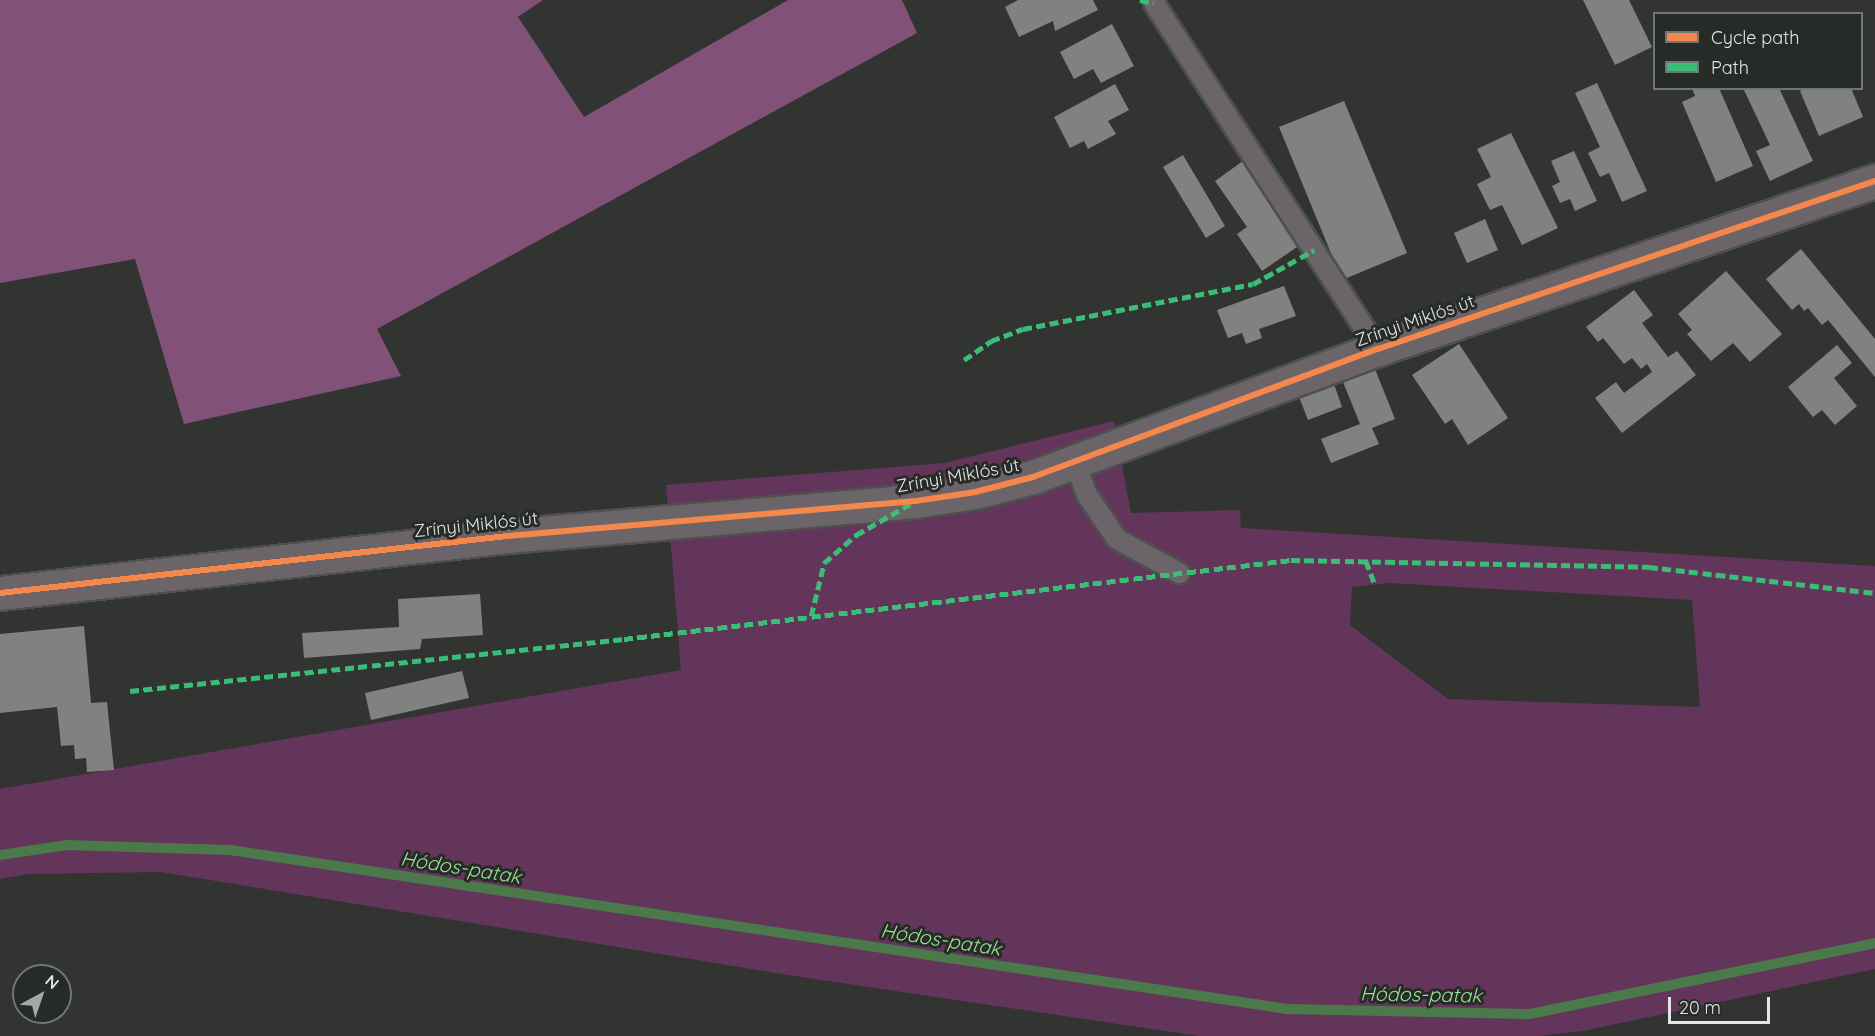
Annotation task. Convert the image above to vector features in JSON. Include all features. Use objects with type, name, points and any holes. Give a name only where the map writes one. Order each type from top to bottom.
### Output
[{"type":"street","name":"Zrínyi Miklós út","points":[[0,593],[507,536],[916,501],[975,492],[1075,462],[1378,349],[1875,180]]},
{"type":"lane","points":[[1154,3],[1378,349]]},
{"type":"lane","points":[[1075,462],[1087,495],[1117,539],[1179,573]]},
{"type":"shaded area","points":[[0,0],[543,0],[518,17],[584,117],[788,0],[902,0],[917,33],[377,329],[401,376],[184,424],[135,259],[0,283]]},
{"type":"shaded area","points":[[1114,421],[1131,513],[1240,510],[1241,528],[1875,566],[1875,969],[1583,1031],[1539,1036],[1199,1036],[788,975],[161,872],[29,874],[0,879],[0,789],[681,670],[666,485],[945,463]],"holes":[[[1389,583],[1692,600],[1700,707],[1448,699],[1350,625],[1352,587]]]},
{"type":"building","points":[[1018,0],[1093,0],[1098,10],[1055,31],[1053,21],[1019,37],[1005,7]]},
{"type":"building","points":[[1583,0],[1629,0],[1652,47],[1615,65]]},
{"type":"building","points":[[1112,24],[1134,66],[1101,83],[1093,69],[1074,79],[1060,52]]},
{"type":"building","points":[[1597,83],[1647,191],[1622,202],[1609,173],[1600,177],[1588,153],[1600,147],[1575,93]]},
{"type":"building","points":[[1115,84],[1129,110],[1108,121],[1116,134],[1088,149],[1084,141],[1070,148],[1054,117]]},
{"type":"building","points":[[1693,90],[1720,90],[1753,166],[1716,182],[1682,102],[1695,96]]},
{"type":"building","points":[[1744,90],[1780,90],[1813,161],[1770,181],[1756,151],[1770,145]]},
{"type":"building","points":[[1852,90],[1863,117],[1819,136],[1800,91]]},
{"type":"building","points":[[1344,101],[1407,253],[1342,280],[1279,127]]},
{"type":"building","points":[[1511,133],[1558,228],[1522,245],[1502,205],[1490,210],[1477,184],[1491,177],[1477,149]]},
{"type":"building","points":[[1574,151],[1597,201],[1575,211],[1570,199],[1560,203],[1552,186],[1560,182],[1551,161]]},
{"type":"building","points":[[1183,155],[1225,226],[1206,238],[1163,167]]},
{"type":"building","points":[[1243,161],[1300,245],[1262,271],[1237,234],[1247,227],[1215,181]]},
{"type":"building","points":[[1485,219],[1498,250],[1467,263],[1454,233]]},
{"type":"building","points":[[1801,249],[1875,339],[1875,377],[1828,320],[1822,325],[1808,308],[1804,311],[1799,304],[1792,310],[1766,279]]},
{"type":"building","points":[[1726,271],[1782,334],[1750,362],[1733,343],[1711,361],[1687,334],[1692,330],[1678,314]]},
{"type":"building","points":[[1284,286],[1296,316],[1259,329],[1262,338],[1246,344],[1242,333],[1228,338],[1217,310]]},
{"type":"building","points":[[1634,290],[1653,315],[1642,323],[1668,357],[1677,351],[1696,375],[1622,433],[1595,398],[1616,382],[1624,393],[1652,372],[1647,364],[1641,369],[1632,358],[1624,364],[1603,338],[1598,342],[1586,327]]},
{"type":"building","points":[[1459,344],[1508,418],[1468,445],[1452,419],[1445,424],[1412,375]]},
{"type":"building","points":[[1837,345],[1852,363],[1834,378],[1857,406],[1835,425],[1822,410],[1813,417],[1788,387]]},
{"type":"building","points":[[1375,369],[1395,419],[1372,428],[1379,444],[1331,463],[1321,439],[1360,424],[1343,382]]},
{"type":"building","points":[[1334,384],[1342,407],[1308,420],[1299,397]]},
{"type":"building","points":[[480,594],[483,635],[422,639],[420,649],[304,658],[302,633],[399,627],[398,599]]},
{"type":"building","points":[[84,626],[91,703],[107,702],[114,770],[87,772],[86,758],[75,759],[74,745],[61,746],[57,707],[0,713],[0,634]]},
{"type":"building","points":[[462,671],[469,698],[371,720],[365,693]]},
{"type":"waterway","name":"Hódos-patak","points":[[0,855],[67,845],[230,850],[1287,1009],[1530,1014],[1875,943]]},
{"type":"marked path","points":[[1140,0],[1154,3]]},
{"type":"marked path","points":[[964,360],[991,341],[1023,329],[1253,284],[1314,250]]},
{"type":"marked path","points":[[811,616],[824,563],[856,535],[910,504]]},
{"type":"marked path","points":[[130,691],[624,639],[1291,560],[1649,567],[1875,593]]},
{"type":"marked path","points":[[1366,561],[1375,585]]},
{"type":"cycle path","points":[[0,593],[507,536],[916,501],[975,492],[1033,477],[1378,349],[1875,181]]}]
